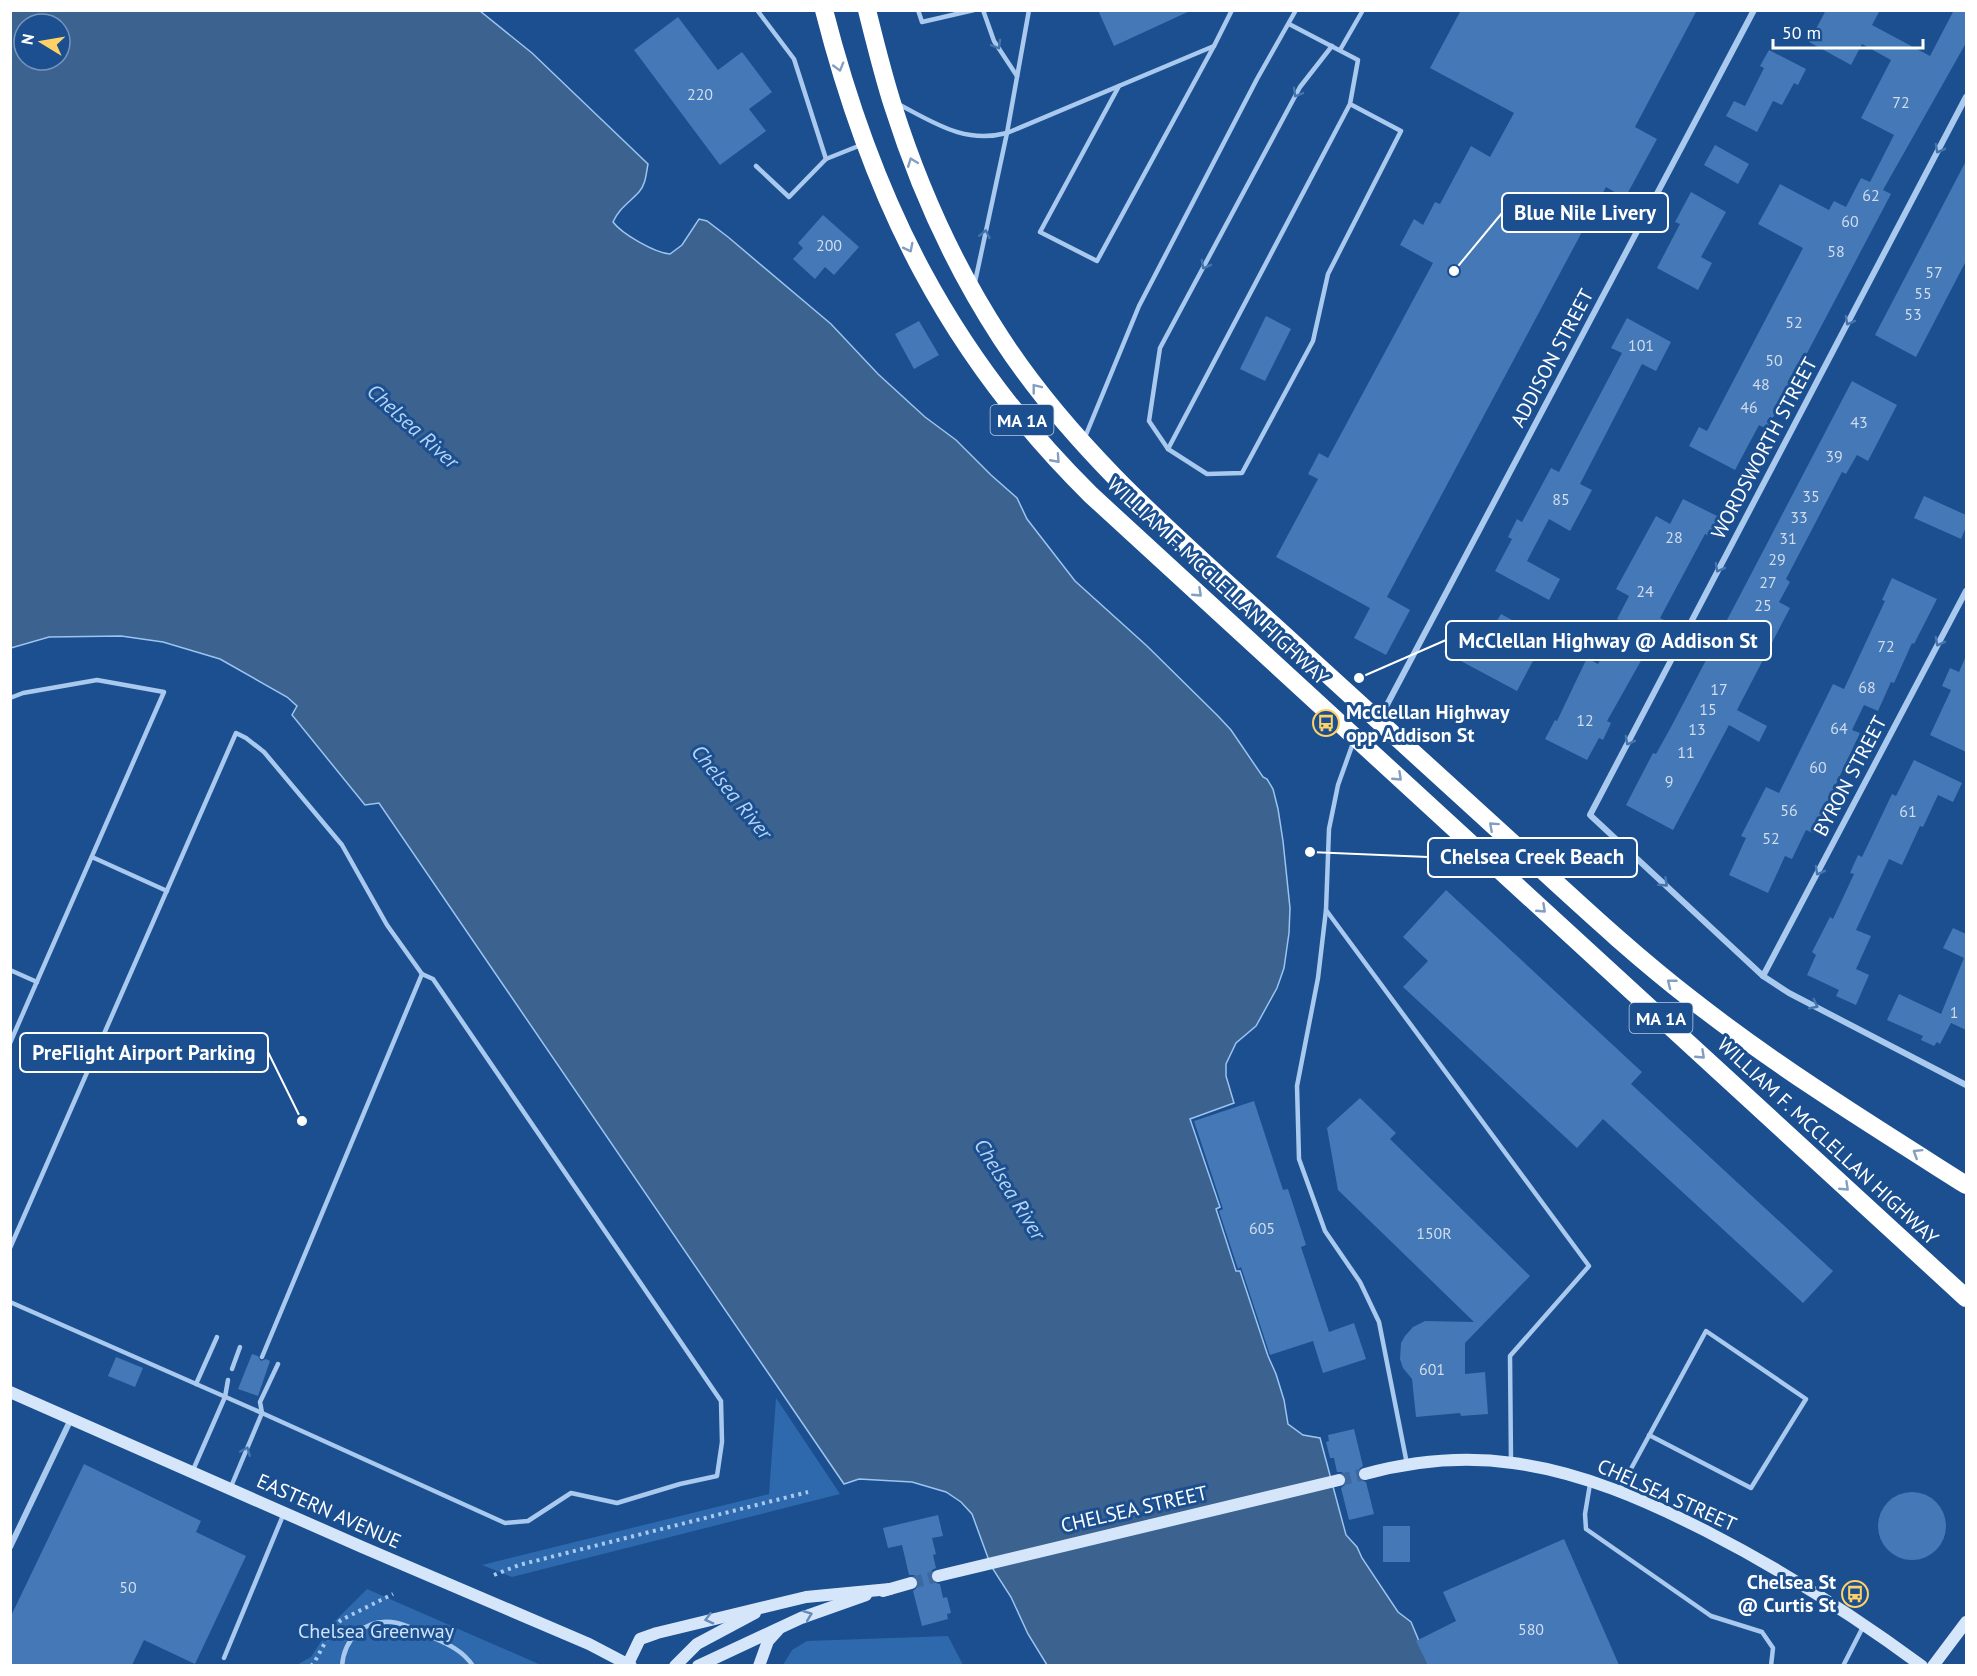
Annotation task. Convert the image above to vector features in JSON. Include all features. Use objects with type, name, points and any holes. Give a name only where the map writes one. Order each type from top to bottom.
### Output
[{"type":"highway","name":"WILLIAM F. MCCLELLAN HIGHWAY","points":[[824,10],[845,90],[863,144],[891,212],[933,293],[983,370],[1059,462],[1091,495],[1966,1298]]},
{"type":"highway","name":"WILLIAM F. MCCLELLAN HIGHWAY","points":[[867,10],[891,101],[925,195],[973,291],[1027,375],[1083,442],[1134,496],[1378,721],[1592,916],[1691,1000],[1786,1069],[1966,1185]]},
{"type":"main road","name":"EASTERN AVENUE","points":[[10,1392],[589,1644],[628,1665]]},
{"type":"main road","name":"CHELSEA STREET","points":[[1365,1474],[1407,1464],[1459,1460],[1511,1462],[1590,1481],[1664,1510],[1735,1546],[1795,1580],[1864,1624],[1922,1665]]},
{"type":"main road","name":"CHELSEA STREET","points":[[938,1576],[1339,1480]]},
{"type":"main road","points":[[698,1665],[782,1626],[823,1610],[911,1583]]},
{"type":"main road","points":[[628,1665],[640,1639],[690,1624],[787,1601],[826,1594],[890,1588]]},
{"type":"main road","points":[[675,1665],[697,1644],[714,1634],[750,1615],[787,1601]]},
{"type":"main road","points":[[1933,1665],[1966,1622]]},
{"type":"main road","points":[[759,1665],[768,1641],[782,1626]]},
{"type":"street","name":"ADDISON STREET","points":[[1378,721],[1754,10]]},
{"type":"street","name":"WORDSWORTH STREET","points":[[1763,976],[1590,815],[1966,97]]},
{"type":"street","name":"BYRON STREET","points":[[1763,976],[1966,591]]},
{"type":"street","points":[[1763,976],[1789,993],[1966,1085]]},
{"type":"street","points":[[10,1547],[71,1419]]},
{"type":"lane","points":[[758,10],[794,59],[826,159]]},
{"type":"lane","points":[[918,10],[922,22],[974,10]]},
{"type":"lane","points":[[983,10],[994,41],[1017,76]]},
{"type":"lane","points":[[973,291],[1007,133],[1029,10]]},
{"type":"lane","points":[[1083,442],[1139,306],[1257,79],[1296,10]]},
{"type":"lane","points":[[1340,50],[1363,10]]},
{"type":"lane","points":[[1119,86],[1040,232],[1097,261],[1232,11]]},
{"type":"lane","points":[[1168,449],[1350,104],[1358,60],[1288,24]]},
{"type":"lane","points":[[891,101],[960,134],[991,137],[1007,133],[1214,46]]},
{"type":"lane","points":[[1332,46],[1300,87],[1160,348],[1149,421],[1168,449],[1207,474],[1242,473],[1313,341],[1328,274],[1401,131],[1350,104]]},
{"type":"lane","points":[[756,166],[789,197],[826,159],[863,144]]},
{"type":"lane","points":[[10,698],[22,693],[98,680],[164,692],[37,982],[13,1030],[10,1043]]},
{"type":"lane","points":[[10,1248],[236,734],[246,738],[264,752],[342,846],[387,925],[422,974],[433,979],[721,1401],[722,1442],[717,1476],[680,1484],[617,1503],[571,1493],[528,1521],[504,1523],[10,1302]]},
{"type":"lane","points":[[1355,738],[1338,785],[1329,829],[1326,910],[1318,978],[1297,1086],[1299,1159],[1325,1231],[1360,1282],[1379,1322],[1407,1464]]},
{"type":"lane","points":[[92,857],[167,891]]},
{"type":"lane","points":[[1326,910],[1589,1266],[1509,1356],[1511,1462]]},
{"type":"lane","points":[[10,970],[37,982]]},
{"type":"lane","points":[[262,1357],[422,974]]},
{"type":"lane","points":[[1618,1491],[1706,1331],[1806,1399],[1751,1488],[1649,1435]]},
{"type":"lane","points":[[196,1384],[217,1337]]},
{"type":"lane","points":[[232,1369],[240,1347]]},
{"type":"lane","points":[[230,1489],[262,1413],[260,1402],[278,1364]]},
{"type":"lane","points":[[191,1472],[225,1397],[228,1380]]},
{"type":"lane","points":[[1590,1481],[1585,1514],[1586,1529],[1712,1616],[1762,1632],[1773,1648],[1771,1665]]},
{"type":"lane","points":[[224,1658],[284,1513]]},
{"type":"lane","points":[[342,1665],[346,1647],[356,1634],[369,1625],[392,1622],[457,1649],[473,1665]]},
{"type":"lane","points":[[1843,1665],[1864,1624]]},
{"type":"path","points":[[494,1575],[519,1565],[808,1492]]},
{"type":"path","points":[[310,1665],[314,1663],[333,1628],[341,1620],[393,1594]]},
{"type":"green space","points":[[776,1398],[840,1494],[512,1577],[482,1565],[769,1494]]},
{"type":"green space","name":"Chelsea Greenway","points":[[367,1589],[541,1665],[295,1666],[311,1657],[333,1623]]},
{"type":"green space","points":[[948,1636],[963,1665],[783,1665],[792,1650],[807,1641]]},
{"type":"water","name":"Chelsea River","points":[[11,11],[480,11],[532,53],[648,164],[641,189],[615,217],[613,222],[617,227],[648,247],[670,254],[682,245],[699,219],[707,221],[831,324],[878,374],[925,417],[956,440],[1017,498],[1027,519],[1075,581],[1147,646],[1218,716],[1231,730],[1273,789],[1283,841],[1290,908],[1284,968],[1277,988],[1256,1026],[1236,1043],[1226,1064],[1226,1076],[1234,1103],[1190,1119],[1220,1207],[1216,1209],[1236,1271],[1240,1271],[1276,1374],[1288,1424],[1303,1435],[1320,1438],[1346,1535],[1357,1547],[1398,1612],[1411,1622],[1429,1665],[1047,1665],[1028,1634],[1011,1597],[991,1566],[972,1514],[961,1502],[946,1492],[912,1482],[859,1479],[844,1484],[379,803],[365,805],[292,715],[297,706],[287,697],[220,659],[163,642],[121,636],[49,637],[11,648]]},
{"type":"building","points":[[1098,10],[1192,10],[1114,46]]},
{"type":"building","points":[[1461,10],[1697,10],[1635,127],[1657,139],[1625,198],[1606,187],[1387,597],[1410,610],[1386,655],[1354,638],[1370,608],[1276,557],[1318,479],[1308,474],[1319,453],[1328,458],[1433,263],[1400,245],[1414,219],[1423,225],[1435,202],[1440,204],[1471,146],[1490,157],[1514,113],[1430,68]]},
{"type":"building","points":[[1826,10],[1880,10],[1872,25],[1930,56],[1954,10],[1966,10],[1966,43],[1883,190],[1891,194],[1767,429],[1759,425],[1735,470],[1689,446],[1699,427],[1707,431],[1803,248],[1758,224],[1780,184],[1829,210],[1834,201],[1846,207],[1861,178],[1870,182],[1894,135],[1861,118],[1891,60],[1862,44],[1851,65],[1809,42]]},
{"type":"building","points":[[678,17],[718,70],[742,52],[772,92],[749,109],[766,131],[720,165],[634,50]]},
{"type":"building","points":[[1769,50],[1806,69],[1798,85],[1794,83],[1782,105],[1773,101],[1757,132],[1726,116],[1734,101],[1745,106],[1764,68],[1760,66]]},
{"type":"building","points":[[1715,145],[1749,164],[1738,184],[1704,165]]},
{"type":"building","points":[[1966,161],[1966,261],[1916,357],[1875,335]]},
{"type":"building","points":[[1691,192],[1726,212],[1701,257],[1712,263],[1698,290],[1657,268],[1680,224],[1675,222]]},
{"type":"building","points":[[823,215],[859,247],[834,275],[825,267],[815,279],[793,259],[803,248],[798,243]]},
{"type":"building","points":[[1266,316],[1291,329],[1265,381],[1240,369]]},
{"type":"building","points":[[1627,318],[1671,342],[1656,371],[1642,364],[1580,484],[1592,490],[1570,531],[1549,519],[1527,561],[1560,579],[1549,600],[1495,571],[1512,539],[1508,537],[1517,519],[1522,522],[1551,468],[1559,472],[1622,353],[1611,348]]},
{"type":"building","points":[[919,321],[939,355],[914,369],[895,334]]},
{"type":"building","points":[[1852,381],[1897,405],[1868,461],[1857,455],[1846,474],[1842,472],[1786,579],[1790,582],[1779,602],[1790,608],[1737,710],[1767,726],[1759,742],[1729,725],[1673,830],[1626,805],[1653,753],[1656,754],[1671,727]]},
{"type":"building","points":[[1924,496],[1966,515],[1966,527],[1961,539],[1914,518]]},
{"type":"building","points":[[1683,499],[1721,518],[1711,537],[1705,534],[1660,618],[1664,620],[1607,721],[1611,723],[1603,740],[1599,738],[1587,760],[1545,739],[1555,720],[1557,721],[1587,658],[1598,664],[1621,621],[1617,619],[1629,596],[1616,589],[1656,516],[1670,524]]},
{"type":"building","points":[[1892,578],[1937,599],[1914,644],[1912,643],[1894,683],[1891,682],[1878,711],[1864,705],[1852,730],[1860,733],[1813,833],[1806,830],[1792,859],[1785,856],[1768,893],[1729,875],[1746,838],[1741,836],[1766,787],[1779,793],[1833,684],[1844,689],[1885,601],[1882,600]]},
{"type":"building","points":[[1501,614],[1545,638],[1517,691],[1444,652],[1460,621],[1488,636]]},
{"type":"building","points":[[1966,656],[1966,752],[1930,735],[1951,690],[1942,686],[1950,668],[1959,672]]},
{"type":"building","points":[[1914,760],[1962,783],[1953,802],[1938,795],[1923,827],[1920,826],[1902,865],[1889,859],[1856,930],[1871,936],[1856,969],[1869,975],[1856,1005],[1836,996],[1839,990],[1807,975],[1816,955],[1812,952],[1830,917],[1833,919],[1854,874],[1850,873],[1858,855],[1862,857],[1892,794],[1896,796]]},
{"type":"building","points":[[1446,890],[1642,1072],[1631,1084],[1833,1271],[1803,1303],[1603,1119],[1577,1148],[1403,987],[1428,961],[1403,937]]},
{"type":"building","points":[[1953,928],[1966,934],[1966,1030],[1951,1023],[1940,1044],[1937,1042],[1934,1046],[1921,1040],[1923,1036],[1887,1020],[1899,994],[1941,1014],[1964,958],[1943,948]]},
{"type":"building","points":[[1360,1098],[1396,1133],[1390,1139],[1530,1276],[1465,1343],[1465,1374],[1485,1372],[1488,1414],[1461,1416],[1460,1413],[1416,1417],[1412,1379],[1403,1368],[1400,1359],[1401,1343],[1405,1336],[1413,1327],[1425,1321],[1474,1322],[1338,1190],[1327,1128]]},
{"type":"building","points":[[1254,1101],[1283,1190],[1288,1189],[1306,1245],[1301,1247],[1329,1332],[1354,1323],[1366,1359],[1323,1373],[1313,1341],[1270,1355],[1241,1267],[1238,1269],[1219,1211],[1223,1209],[1194,1121]]},
{"type":"building","points":[[252,1354],[258,1356],[261,1361],[266,1359],[270,1361],[258,1396],[238,1389]]},
{"type":"building","points":[[116,1357],[143,1368],[135,1387],[108,1376]]},
{"type":"building","points":[[1354,1429],[1363,1466],[1357,1475],[1360,1480],[1366,1482],[1374,1514],[1349,1520],[1341,1488],[1347,1483],[1347,1478],[1342,1472],[1337,1472],[1334,1458],[1330,1458],[1326,1442],[1329,1441],[1328,1435]]},
{"type":"building","points":[[84,1464],[201,1521],[196,1532],[246,1556],[195,1664],[144,1640],[132,1665],[10,1665],[10,1618]]},
{"type":"building","points":[[1912,1492],[1925,1495],[1936,1502],[1943,1513],[1946,1526],[1943,1539],[1936,1550],[1925,1557],[1912,1560],[1899,1557],[1888,1550],[1881,1539],[1878,1526],[1881,1513],[1888,1502],[1899,1495]]},
{"type":"building","points":[[938,1515],[943,1536],[932,1538],[936,1554],[933,1555],[936,1568],[932,1570],[930,1577],[932,1582],[940,1584],[943,1598],[947,1597],[951,1613],[947,1614],[948,1619],[922,1626],[913,1591],[919,1586],[919,1580],[914,1575],[909,1575],[902,1545],[888,1548],[883,1528]]},
{"type":"building","points":[[1383,1526],[1410,1526],[1410,1562],[1383,1562]]},
{"type":"building","points":[[1564,1539],[1619,1665],[1428,1665],[1416,1641],[1456,1621],[1443,1592]]},
{"type":"tunnel","points":[[1339,1480],[1365,1474]]},
{"type":"tunnel","points":[[911,1583],[938,1576]]},
{"type":"place","name":"Blue Nile Livery","points":[[1454,271]]},
{"type":"place","name":"McClellan Highway @ Addison St","points":[[1359,678]]},
{"type":"place","name":"McClellan Highway opp Addison St","points":[[1326,723]]},
{"type":"place","name":"Chelsea Creek Beach","points":[[1310,852]]},
{"type":"place","name":"PreFlight Airport Parking","points":[[302,1121]]},
{"type":"place","name":"Chelsea St @ Curtis St","points":[[1855,1594]]}]
